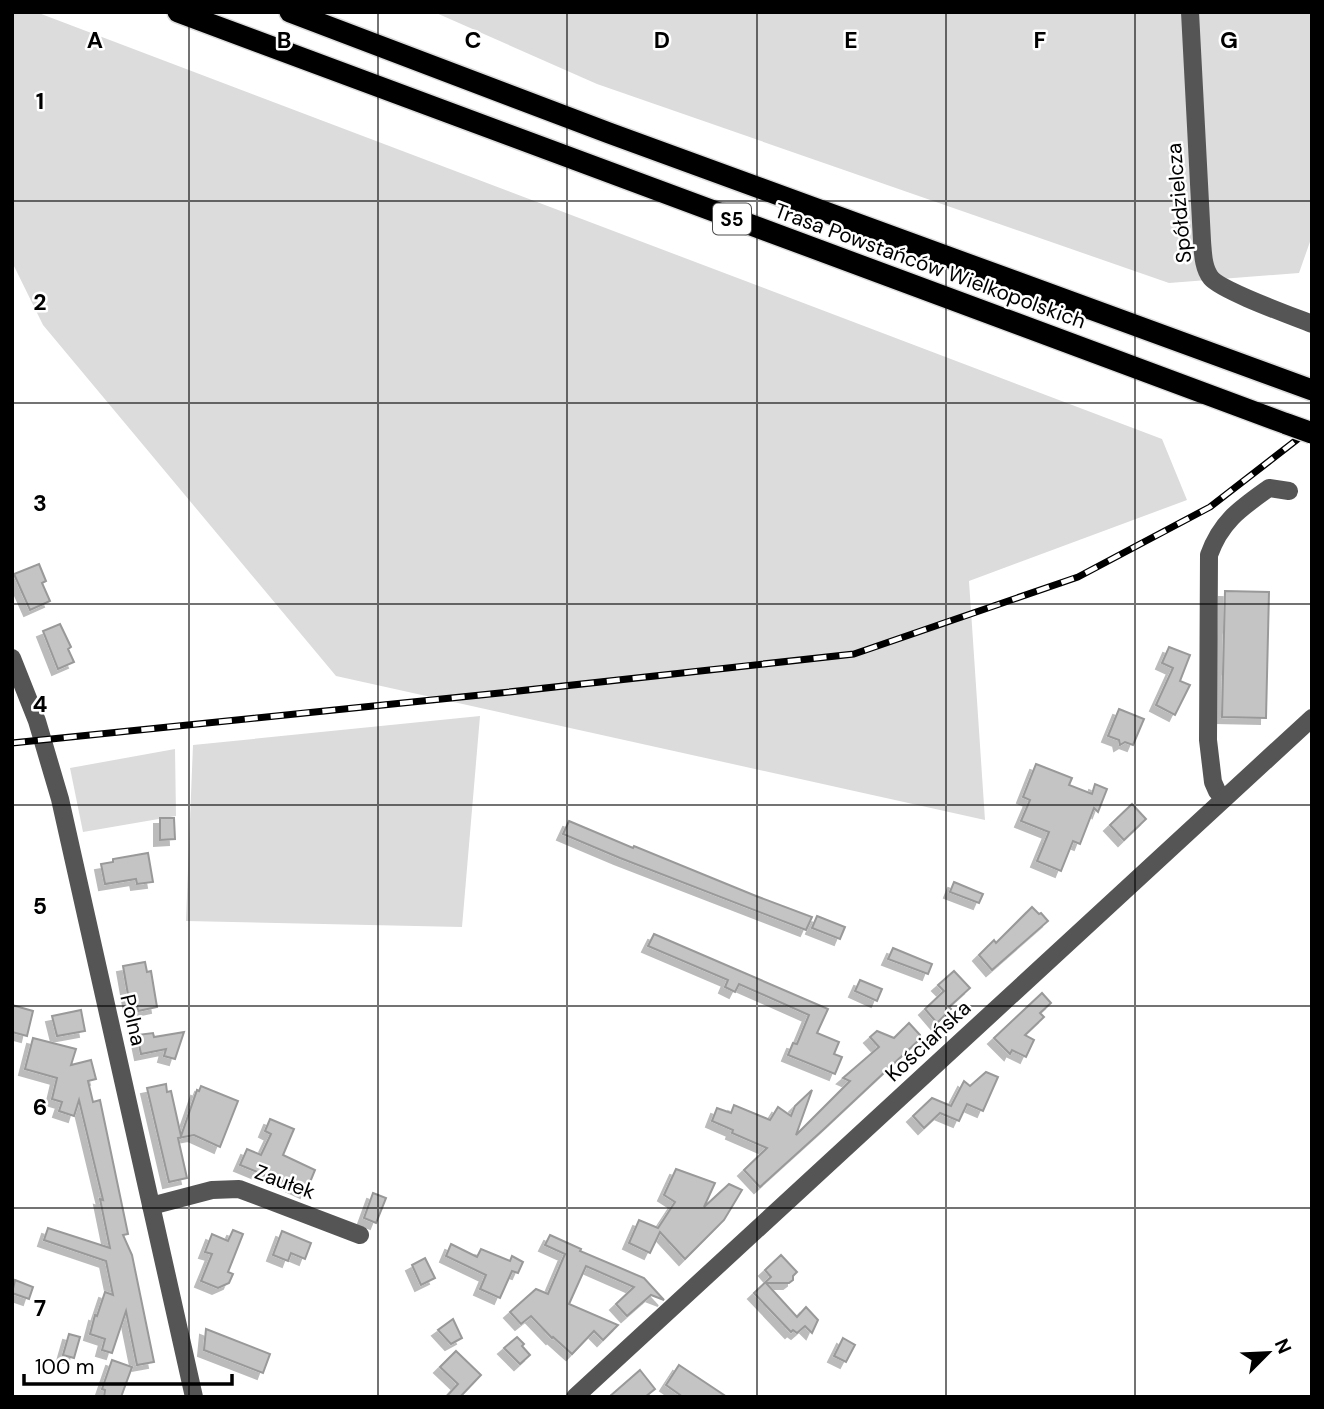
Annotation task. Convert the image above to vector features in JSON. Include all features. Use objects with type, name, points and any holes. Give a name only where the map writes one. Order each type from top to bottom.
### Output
[{"type":"highway","name":"Trasa Powstańców Wielkopolskich","points":[[178,12],[1312,433]]},
{"type":"highway","name":"Trasa Powstańców Wielkopolskich","points":[[290,12],[609,133],[1312,390]]},
{"type":"street","name":"Spółdzielcza","points":[[1191,12],[1205,265],[1210,277],[1237,293],[1309,317]]},
{"type":"street","points":[[1224,799],[1213,782],[1208,740],[1209,555],[1216,536],[1247,504],[1269,488],[1289,491]]},
{"type":"street","name":"Polna","points":[[12,658],[37,721],[60,799],[194,1397]]},
{"type":"street","name":"Kościańska","points":[[575,1397],[1312,718]]},
{"type":"street","name":"Zaułek","points":[[151,1206],[212,1190],[239,1189],[360,1235]]},
{"type":"shaded area","points":[[12,12],[36,12],[1162,439],[1187,500],[969,581],[985,820],[336,676],[43,325],[12,262]]},
{"type":"shaded area","points":[[434,12],[1312,12],[1312,236],[1299,273],[1169,283],[597,84]]},
{"type":"shaded area","points":[[480,716],[462,927],[186,921],[193,745]]},
{"type":"shaded area","points":[[175,749],[176,816],[83,832],[70,768]]},
{"type":"building","points":[[39,564],[46,581],[42,583],[50,601],[30,610],[14,574]]},
{"type":"building","points":[[1225,591],[1269,592],[1266,718],[1222,717]]},
{"type":"building","points":[[60,624],[71,647],[68,649],[74,662],[58,669],[43,631]]},
{"type":"building","points":[[1169,647],[1190,655],[1180,681],[1190,685],[1175,715],[1156,705],[1173,668],[1162,663]]},
{"type":"building","points":[[1119,709],[1144,719],[1133,745],[1125,742],[1120,745],[1119,740],[1108,736]]},
{"type":"building","points":[[1036,764],[1072,778],[1069,785],[1092,794],[1095,784],[1107,789],[1098,812],[1094,808],[1080,844],[1073,841],[1061,871],[1037,861],[1049,832],[1021,821],[1030,800],[1023,797]]},
{"type":"building","points":[[1132,804],[1146,819],[1124,840],[1110,825]]},
{"type":"building","points":[[160,818],[174,818],[175,839],[160,840]]},
{"type":"building","points":[[569,821],[812,917],[806,930],[620,858],[563,834]]},
{"type":"building","points":[[148,853],[153,882],[137,884],[136,879],[105,884],[101,864],[113,862],[113,859]]},
{"type":"building","points":[[954,882],[983,894],[979,903],[950,892]]},
{"type":"building","points":[[1032,907],[1048,921],[992,970],[979,955],[994,940],[996,943]]},
{"type":"building","points":[[817,916],[845,927],[840,939],[812,928]]},
{"type":"building","points":[[654,934],[828,1009],[817,1033],[839,1042],[834,1054],[842,1057],[835,1074],[788,1055],[793,1043],[797,1044],[809,1015],[739,984],[735,992],[725,987],[728,980],[648,946]]},
{"type":"building","points":[[893,948],[932,964],[928,974],[888,959]]},
{"type":"building","points":[[145,962],[147,972],[151,971],[157,1007],[138,1011],[137,1005],[130,1006],[123,966]]},
{"type":"building","points":[[954,971],[970,988],[949,1007],[951,1009],[937,1023],[925,1009],[944,991],[938,985]]},
{"type":"building","points":[[860,980],[882,989],[877,1001],[855,991]]},
{"type":"building","points":[[1042,993],[1051,1003],[1040,1013],[1044,1017],[1025,1035],[1034,1040],[1026,1057],[1012,1050],[1010,1054],[994,1038]]},
{"type":"building","points":[[12,1005],[33,1011],[27,1036],[12,1032]]},
{"type":"building","points":[[81,1010],[85,1031],[57,1036],[52,1016]]},
{"type":"building","points":[[909,1023],[920,1035],[920,1039],[760,1187],[744,1170],[767,1148],[712,1121],[717,1108],[731,1113],[734,1105],[770,1120],[778,1107],[791,1116],[795,1106],[812,1090],[796,1135],[850,1081],[843,1078],[879,1047],[870,1037],[877,1031],[894,1038]]},
{"type":"building","points":[[184,1032],[175,1059],[164,1056],[166,1049],[141,1054],[137,1035],[153,1033],[154,1037]]},
{"type":"building","points":[[33,1038],[76,1049],[71,1065],[91,1060],[96,1079],[88,1081],[93,1102],[100,1100],[128,1234],[123,1235],[132,1255],[154,1362],[137,1365],[126,1311],[112,1353],[102,1350],[105,1339],[90,1334],[105,1292],[113,1295],[106,1261],[44,1240],[48,1228],[110,1248],[100,1199],[103,1200],[79,1100],[74,1116],[59,1111],[62,1102],[52,1099],[57,1078],[25,1069]]},
{"type":"building","points":[[986,1072],[998,1077],[983,1111],[967,1104],[959,1121],[940,1113],[924,1128],[913,1116],[932,1098],[951,1106],[964,1081],[970,1086]]},
{"type":"building","points":[[166,1084],[167,1092],[171,1091],[181,1136],[197,1090],[199,1091],[201,1086],[238,1101],[220,1147],[194,1135],[178,1138],[187,1178],[169,1182],[147,1088]]},
{"type":"building","points":[[270,1119],[294,1129],[283,1155],[315,1170],[306,1192],[240,1165],[247,1149],[261,1155],[271,1134],[265,1131]]},
{"type":"building","points":[[676,1169],[715,1183],[704,1207],[729,1184],[742,1190],[724,1220],[685,1259],[660,1232],[650,1253],[629,1243],[639,1220],[658,1228],[675,1202],[664,1195]]},
{"type":"building","points":[[373,1193],[386,1198],[376,1223],[364,1218]]},
{"type":"building","points":[[233,1230],[243,1234],[228,1272],[233,1274],[229,1283],[218,1288],[201,1281],[212,1254],[205,1252],[212,1234],[228,1241]]},
{"type":"building","points":[[282,1231],[311,1243],[305,1259],[291,1253],[288,1261],[273,1255]]},
{"type":"building","points":[[550,1235],[644,1278],[664,1300],[651,1295],[627,1316],[616,1304],[634,1287],[586,1266],[569,1304],[618,1325],[603,1340],[594,1331],[572,1354],[531,1316],[521,1324],[510,1312],[536,1289],[548,1294],[565,1254],[545,1245]]},
{"type":"building","points":[[451,1244],[477,1257],[481,1249],[510,1261],[512,1256],[523,1262],[518,1273],[512,1271],[500,1298],[480,1289],[486,1275],[446,1256]]},
{"type":"building","points":[[781,1255],[797,1272],[793,1280],[789,1283],[766,1283],[797,1317],[806,1307],[818,1320],[812,1333],[805,1326],[797,1333],[793,1330],[791,1332],[754,1293],[771,1277],[765,1270]]},
{"type":"building","points":[[425,1258],[435,1278],[421,1285],[412,1265]]},
{"type":"building","points":[[15,1280],[33,1287],[29,1299],[12,1293]]},
{"type":"building","points":[[453,1319],[462,1338],[451,1344],[438,1330]]},
{"type":"building","points":[[206,1329],[270,1354],[263,1373],[204,1350]]},
{"type":"building","points":[[69,1334],[80,1337],[74,1358],[63,1355]]},
{"type":"building","points":[[517,1337],[530,1355],[520,1364],[504,1348]]},
{"type":"building","points":[[843,1338],[855,1345],[846,1362],[834,1356]]},
{"type":"building","points":[[456,1351],[481,1375],[460,1397],[446,1397],[458,1384],[440,1367]]},
{"type":"building","points":[[112,1360],[132,1367],[121,1397],[104,1397],[105,1390],[102,1389]]},
{"type":"building","points":[[679,1365],[727,1397],[683,1397],[666,1385]]},
{"type":"building","points":[[640,1370],[655,1389],[645,1397],[609,1397]]},
{"type":"railway","points":[[12,743],[854,654],[1078,577],[1210,507],[1312,428]]}]
